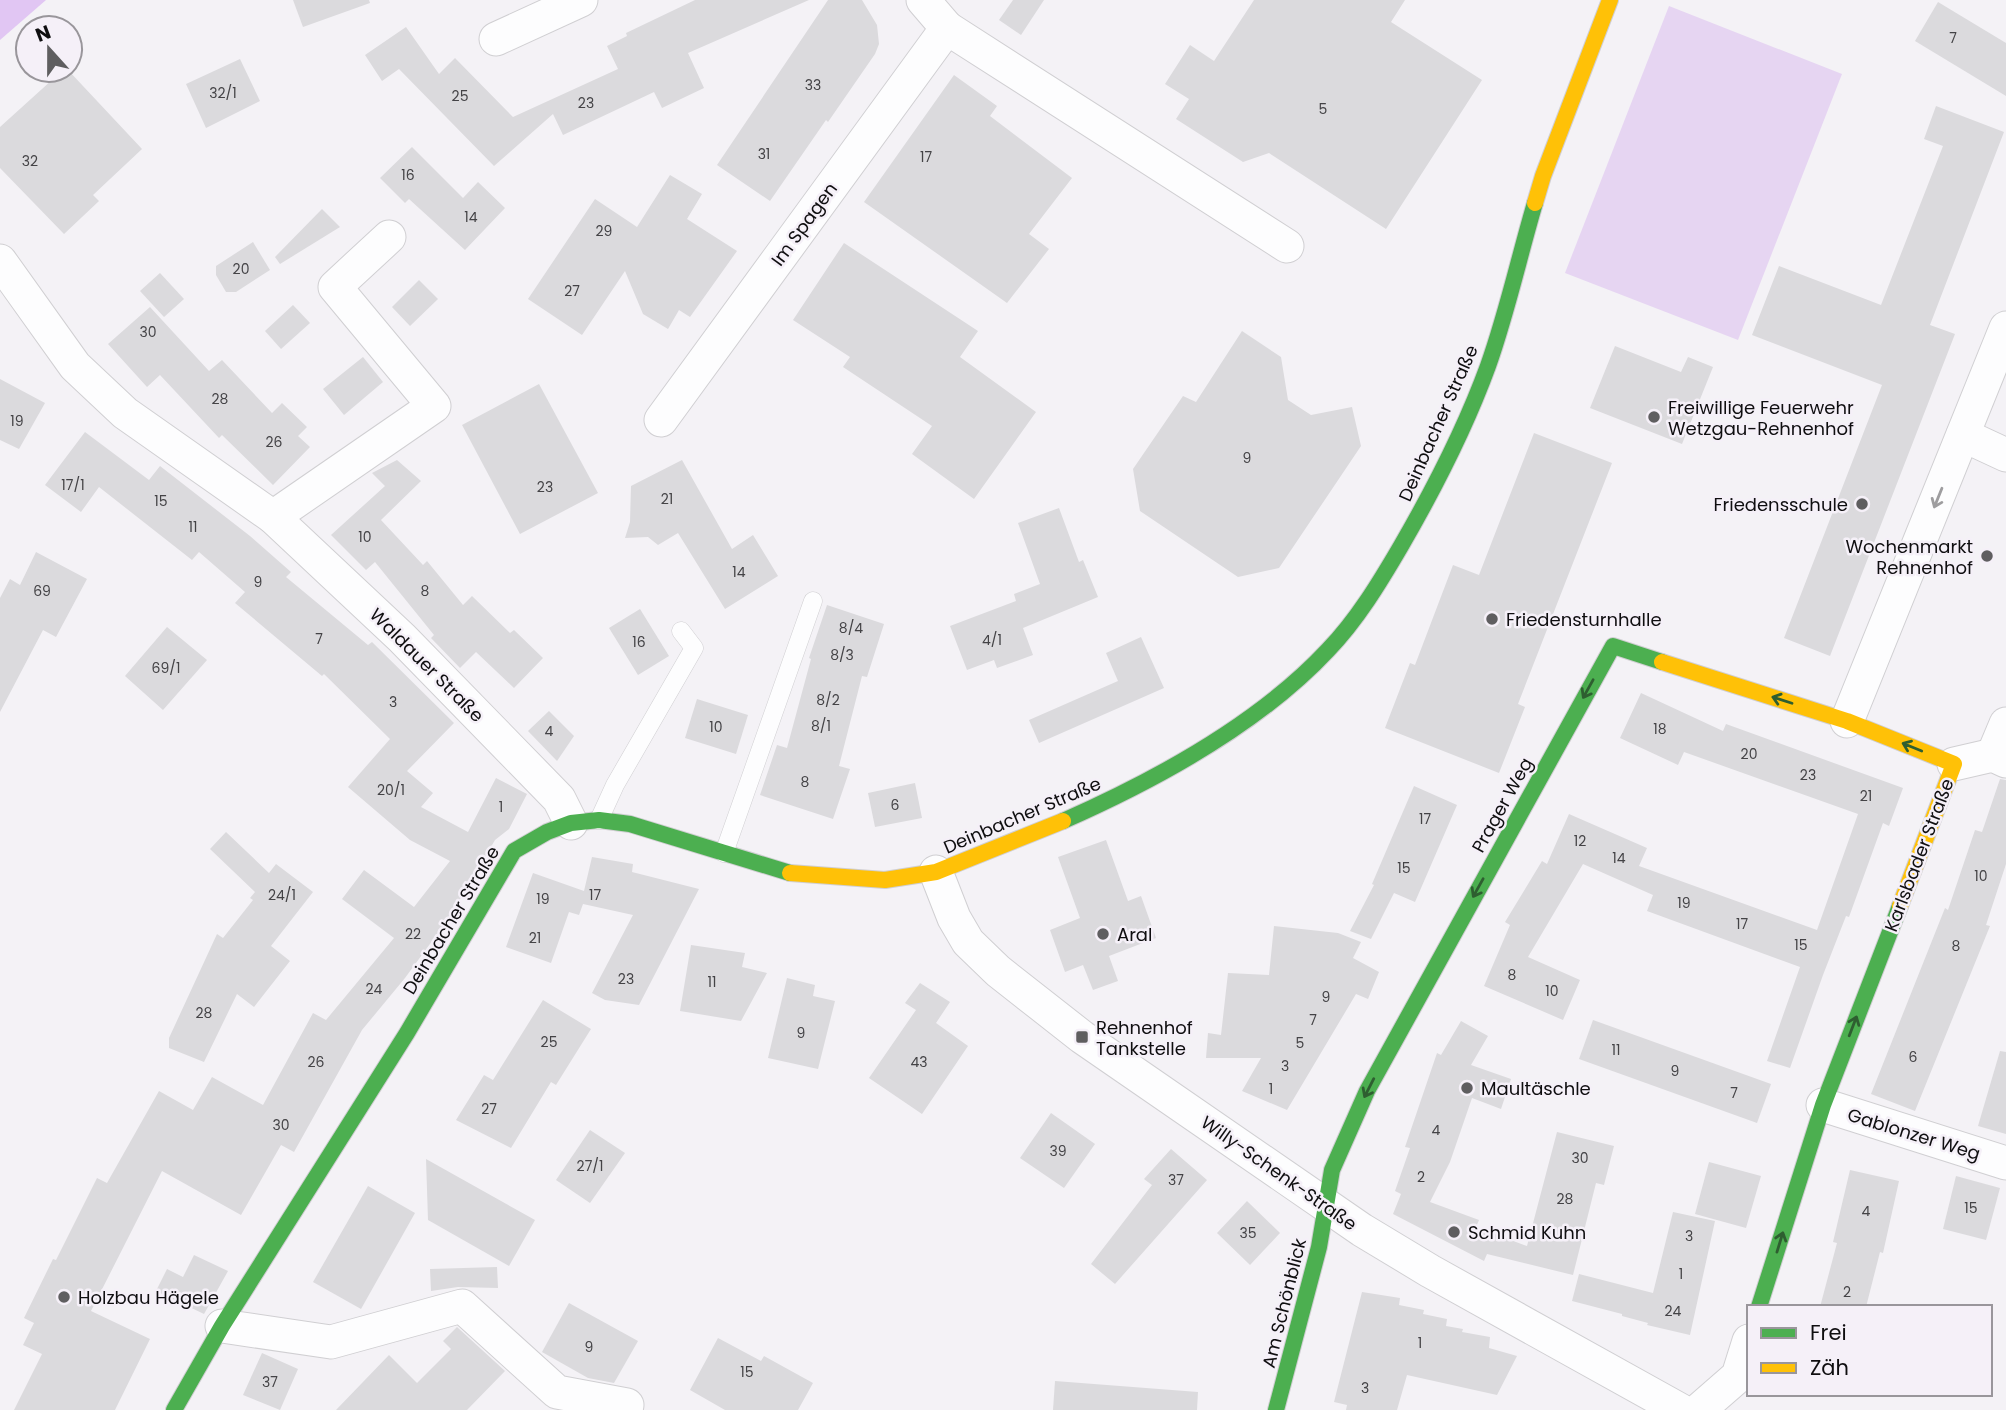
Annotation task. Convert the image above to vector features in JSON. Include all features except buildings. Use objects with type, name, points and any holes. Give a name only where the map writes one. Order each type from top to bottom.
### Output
[{"type":"street","points":[[496,39],[581,0]]},
{"type":"street","points":[[923,0],[947,28],[1287,246]]},
{"type":"street","name":"Deinbacher Straße","points":[[174,1410],[222,1326],[407,1033],[514,851],[547,832],[585,822],[630,824],[784,872],[885,880],[936,872],[1101,804],[1194,755],[1275,699],[1329,650],[1374,592],[1437,484],[1488,365],[1543,176],[1610,0]]},
{"type":"street","name":"Im Spagen","points":[[662,420],[947,28]]},
{"type":"street","points":[[274,517],[434,405],[335,287],[389,237]]},
{"type":"street","name":"Waldauer Straße","points":[[0,261],[75,366],[125,413],[274,517],[402,638],[559,799],[585,822]]},
{"type":"street","points":[[1847,720],[2006,328]]},
{"type":"street","points":[[1964,435],[2006,455]]},
{"type":"street","name":"Prager Weg","points":[[1326,1206],[1332,1170],[1367,1091],[1613,646],[1847,720]]},
{"type":"street","name":"Karlsbader Straße","points":[[1760,1305],[1823,1105],[1954,764],[1847,720]]},
{"type":"street","points":[[1954,764],[2000,758],[2006,724]]},
{"type":"street","name":"Willy-Schenk-Straße","points":[[936,872],[954,918],[968,942],[998,971],[1082,1037],[1326,1206],[1430,1271],[1680,1410]]},
{"type":"street","name":"Gablonzer Weg","points":[[1823,1105],[2006,1163]]},
{"type":"street","name":"Am Schönblick","points":[[1276,1410],[1319,1247],[1326,1206]]},
{"type":"street","points":[[222,1326],[331,1342],[462,1306],[557,1392],[627,1405],[626,1410]]},
{"type":"street","points":[[1699,1410],[1738,1376],[1747,1347]]},
{"type":"lane","points":[[724,853],[813,601]]},
{"type":"lane","points":[[585,822],[615,785],[694,648],[681,631]]},
{"type":"shaded area","points":[[0,0],[46,0],[30,14],[14,14],[14,28],[0,40]]},
{"type":"shaded area","points":[[1669,6],[1842,74],[1738,340],[1565,273]]},
{"type":"traffic: fast","points":[[1063,821],[1134,788],[1238,726],[1300,677],[1349,626],[1376,587],[1413,524],[1469,413],[1495,346],[1535,203]]},
{"type":"traffic: fast","points":[[1276,1410],[1319,1247],[1332,1170],[1367,1091],[1613,646],[1662,662]]},
{"type":"traffic: fast","points":[[174,1410],[222,1326],[407,1033],[514,851],[547,832],[571,823],[599,820],[630,824],[790,873]]},
{"type":"traffic: fast","points":[[1760,1305],[1823,1105],[1900,906]]},
{"type":"traffic: slow","points":[[1535,203],[1610,0]]},
{"type":"traffic: slow","points":[[1662,662],[1847,721],[1954,764],[1900,906]]},
{"type":"traffic: slow","points":[[790,873],[885,880],[936,872],[1063,821]]},
{"type":"place","name":"Freiwillige Feuerwehr Wetzgau-Rehnenhof","points":[[1654,417]]},
{"type":"place","name":"Friedensschule","points":[[1862,504]]},
{"type":"place","name":"Wochenmarkt Rehnenhof","points":[[1987,556]]},
{"type":"place","name":"Friedensturnhalle","points":[[1492,619]]},
{"type":"place","name":"Aral","points":[[1103,934]]},
{"type":"place","name":"Rehnenhof Tankstelle","points":[[1082,1037]]},
{"type":"place","name":"Maultäschle","points":[[1467,1088]]},
{"type":"place","name":"Schmid Kuhn","points":[[1454,1232]]},
{"type":"place","name":"Holzbau Hägele","points":[[64,1297]]}]
